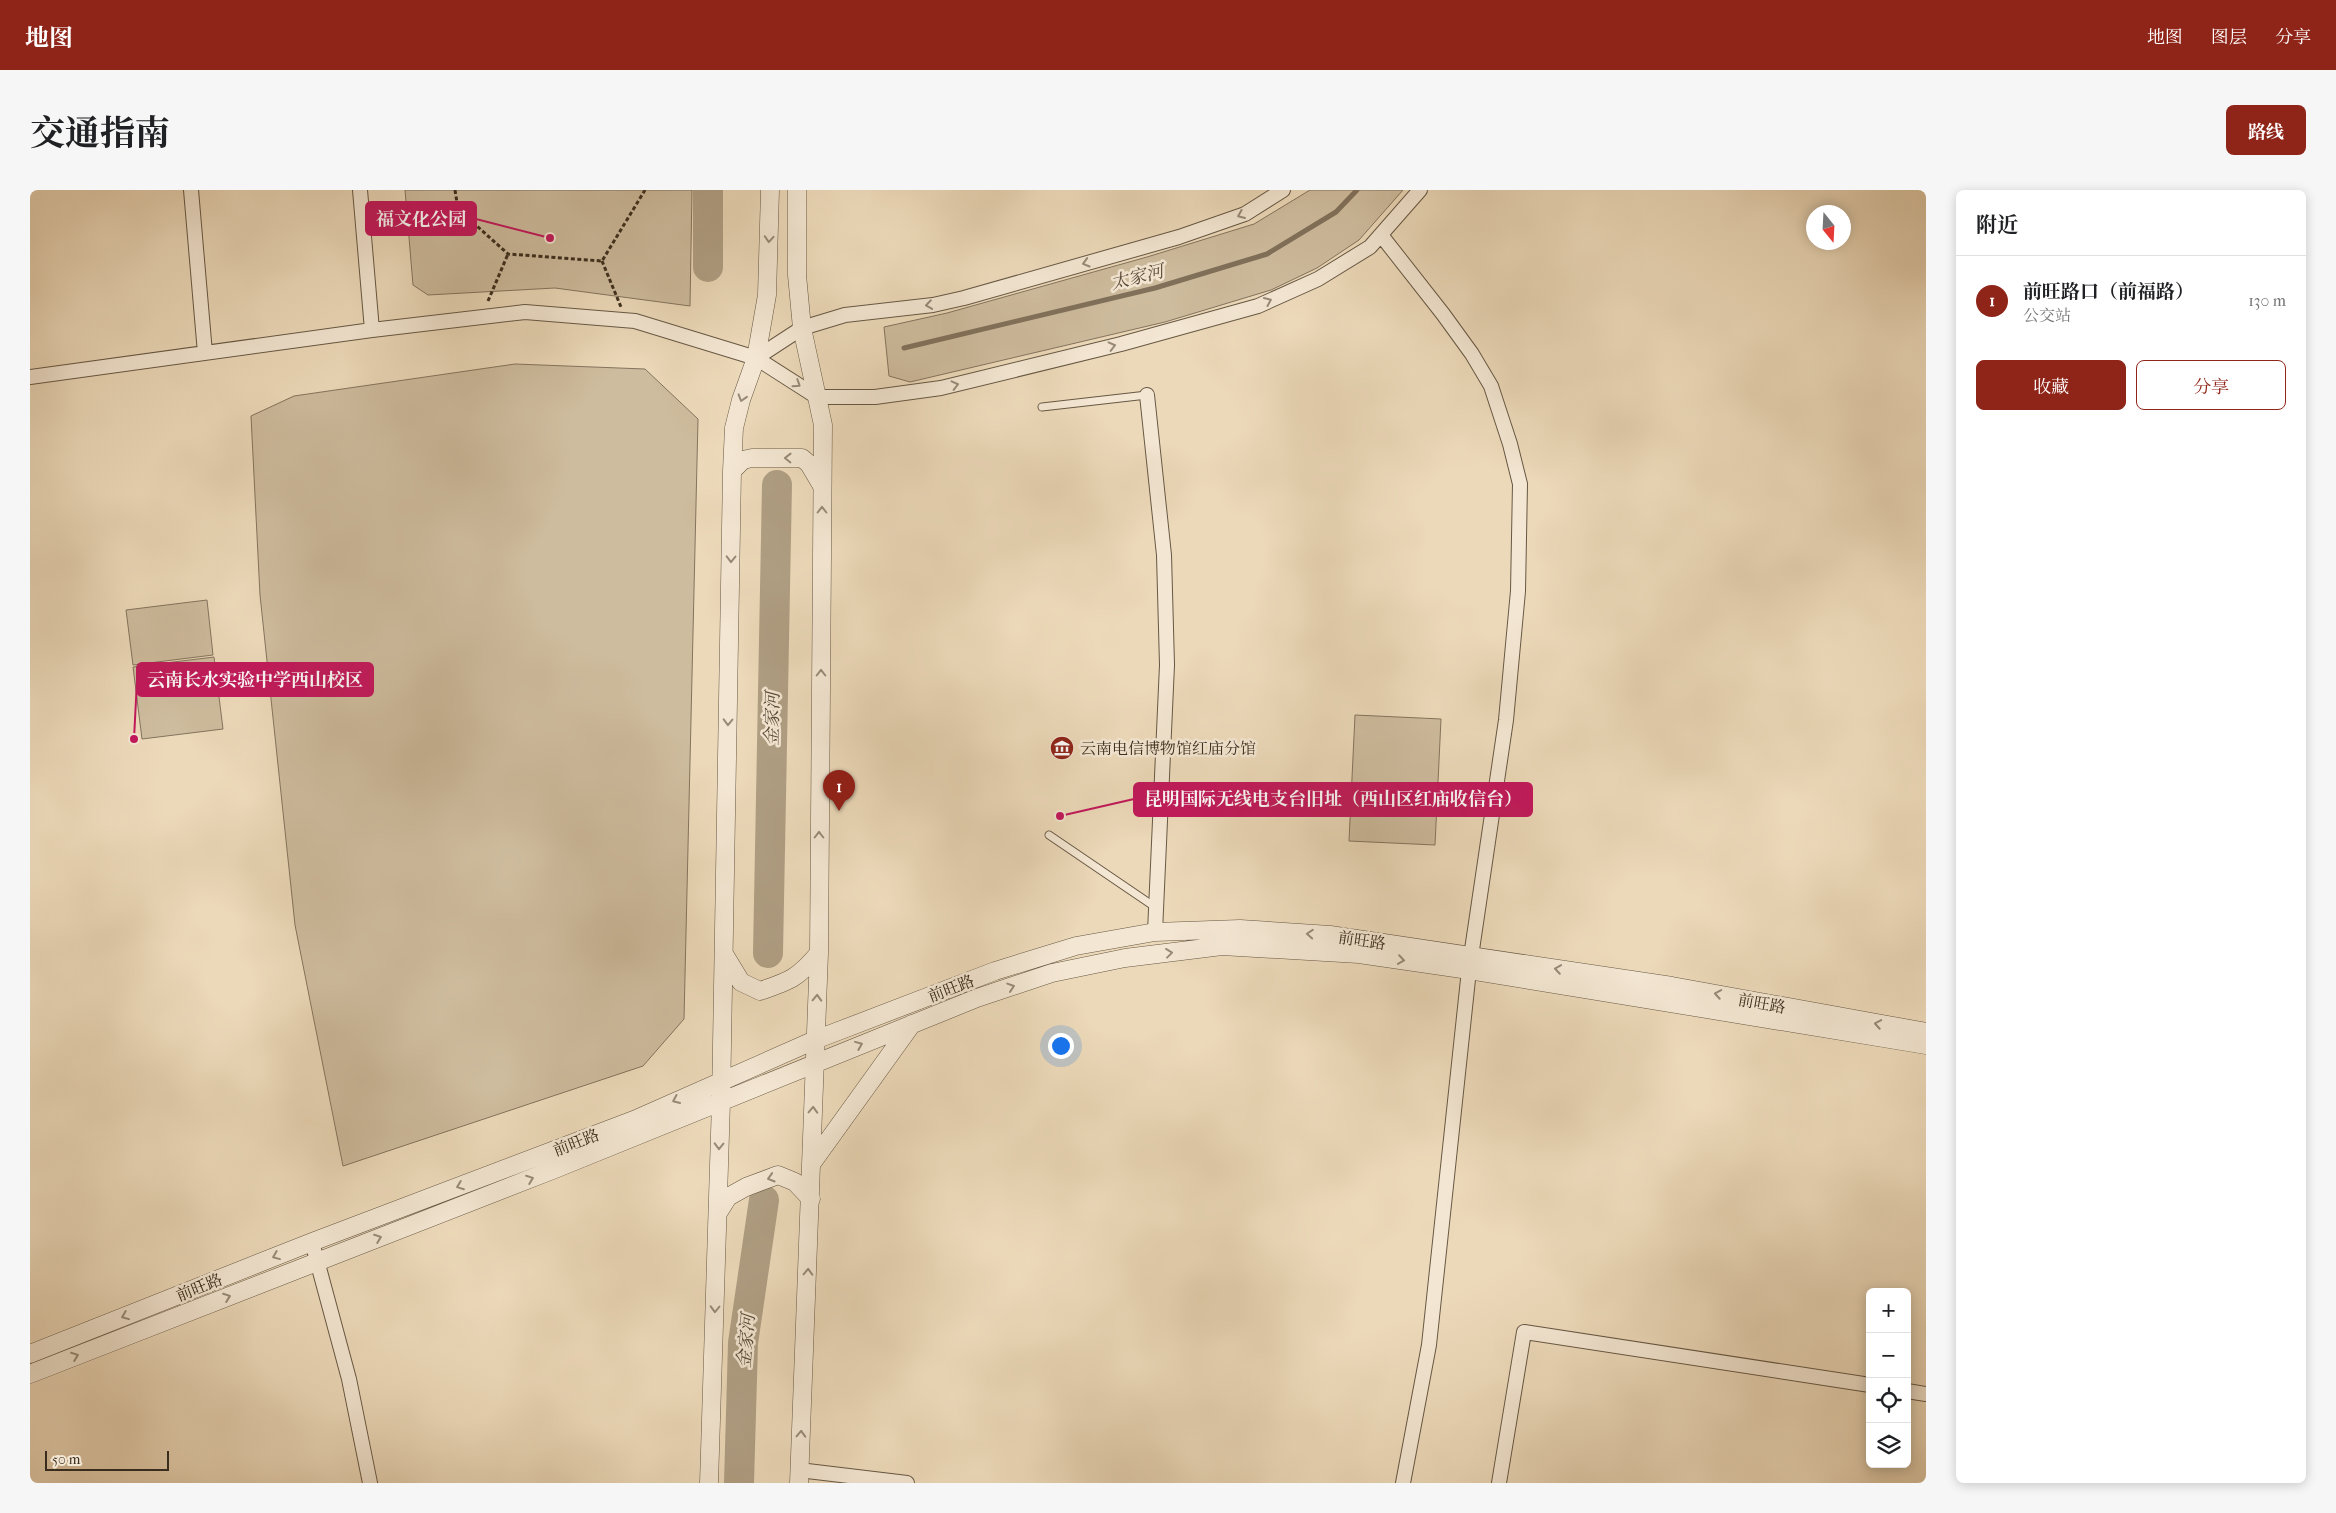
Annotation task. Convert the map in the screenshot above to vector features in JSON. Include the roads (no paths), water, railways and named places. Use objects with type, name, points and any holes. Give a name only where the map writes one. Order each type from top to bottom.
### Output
[{"type":"street","points":[[191,190],[205,353]]},
{"type":"street","points":[[360,190],[372,330]]},
{"type":"street","points":[[709,1483],[718,1213],[734,428],[741,400],[756,358],[766,295],[770,190]]},
{"type":"street","points":[[797,190],[797,275],[802,328],[823,425],[818,953],[811,1199],[799,1476],[907,1483]]},
{"type":"street","points":[[756,358],[802,328],[845,315],[933,305],[964,298],[1179,237],[1245,214],[1283,190]]},
{"type":"street","points":[[30,377],[372,330],[525,312],[627,320],[756,358],[817,397],[875,397],[941,388],[1121,344],[1258,306],[1318,279],[1370,247],[1420,190]]},
{"type":"street","points":[[1381,235],[1443,314],[1472,354],[1491,386],[1510,444],[1520,484],[1518,591],[1506,720],[1470,963],[1429,1345],[1402,1483]]},
{"type":"street","points":[[1147,395],[1164,555],[1167,666],[1155,932]]},
{"type":"street","points":[[732,471],[743,460],[752,458],[802,458],[809,464],[822,486]]},
{"type":"street","name":"前旺路","points":[[30,1354],[312,1242],[634,1120],[815,1040],[995,971],[1076,946],[1155,932],[1240,929],[1312,934],[1926,1045]]},
{"type":"street","name":"前旺路","points":[[30,1374],[720,1102],[977,998],[1052,973],[1125,958],[1222,946],[1470,963],[1672,986],[1926,1032]]},
{"type":"street","points":[[724,953],[740,982],[760,991],[786,982],[804,971],[818,953]]},
{"type":"street","points":[[812,1163],[912,1024]]},
{"type":"street","points":[[718,1213],[728,1197],[746,1187],[778,1175],[795,1182],[811,1199]]},
{"type":"street","points":[[312,1242],[349,1379],[370,1483]]},
{"type":"street","points":[[1498,1483],[1524,1332],[1866,1384]]},
{"type":"street","points":[[1911,1392],[1926,1394]]},
{"type":"lane","points":[[1042,407],[1147,395]]},
{"type":"lane","points":[[1049,835],[1155,907]]},
{"type":"waterway","name":"金家河","points":[[708,190],[708,267]]},
{"type":"waterway","name":"太家河","points":[[904,348],[1155,288],[1267,254],[1336,212],[1357,190]]},
{"type":"waterway","name":"金家河","points":[[768,953],[777,485]]},
{"type":"waterway","name":"金家河","points":[[739,1483],[743,1343],[764,1200]]},
{"type":"place","name":"福文化公园","points":[[550,238]]},
{"type":"place","name":"云南长水实验中学西山校区","points":[[134,739]]},
{"type":"place","name":"云南电信博物馆红庙分馆","points":[[1062,748]]},
{"type":"place","name":"前旺路口（前福路）","points":[[839,811]]},
{"type":"place","name":"昆明国际无线电支台旧址（西山区红庙收信台）","points":[[1060,816]]}]
